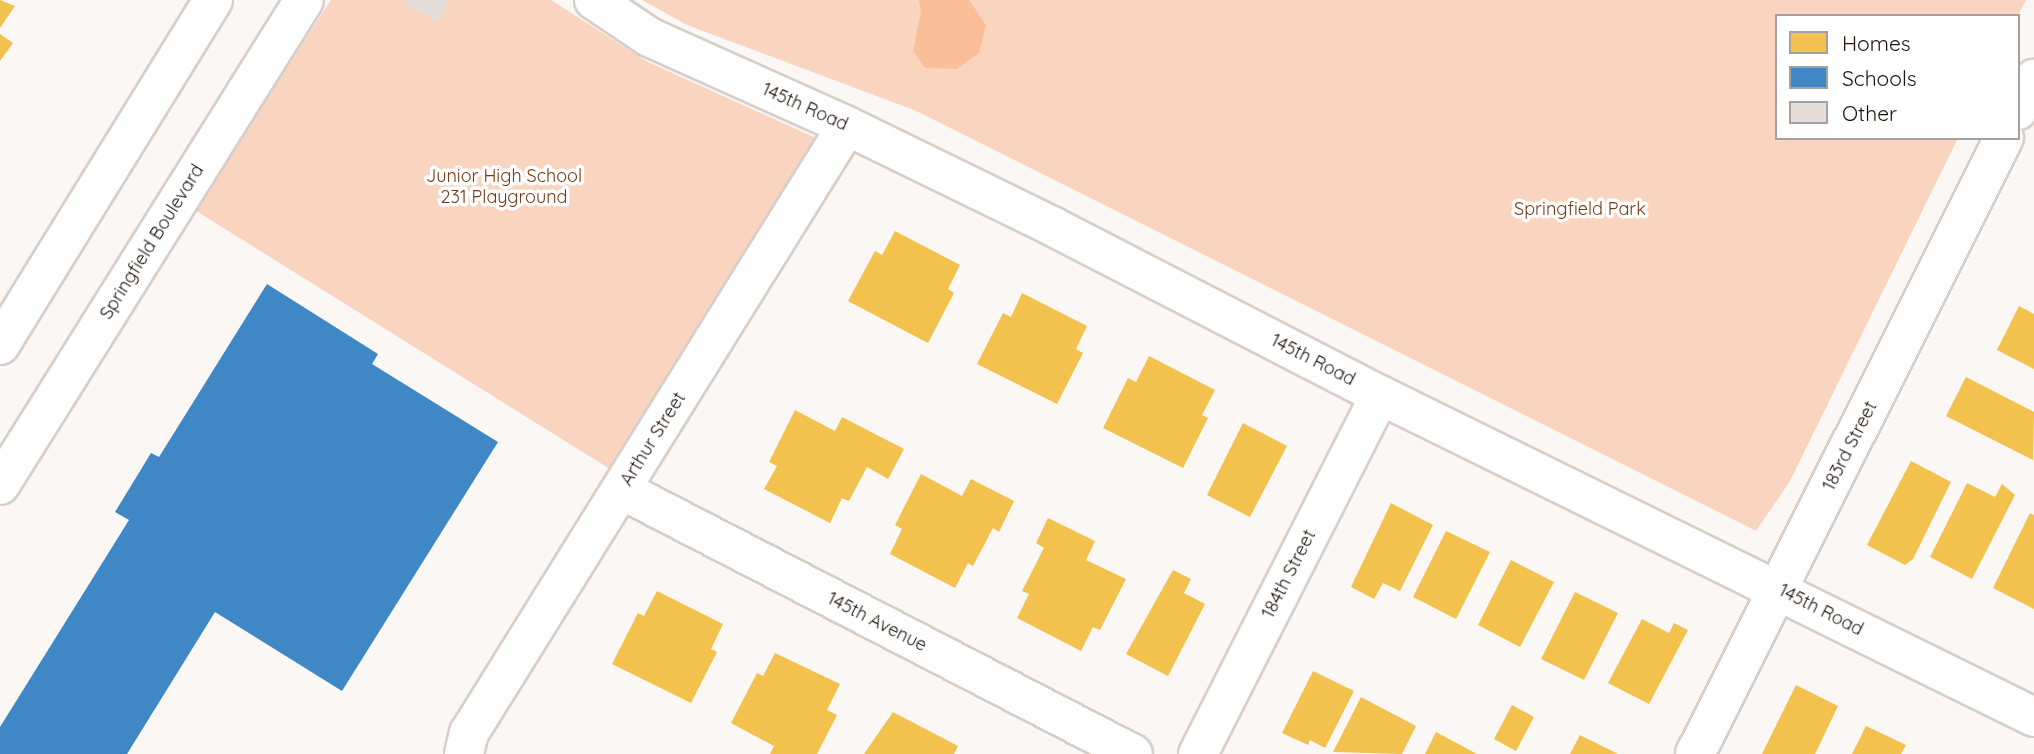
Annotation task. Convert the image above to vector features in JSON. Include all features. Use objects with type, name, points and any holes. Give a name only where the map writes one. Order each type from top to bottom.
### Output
[{"type":"street","points":[[0,345],[214,0]]},
{"type":"street","name":"Springfield Boulevard","points":[[0,485],[304,0]]},
{"type":"street","name":"145th Road","points":[[594,0],[649,37],[847,126],[1380,395],[1779,589],[2034,717]]},
{"type":"street","points":[[2020,106],[2034,79]]},
{"type":"street","name":"Arthur Street","points":[[464,754],[469,733],[847,126]]},
{"type":"street","name":"183rd Street","points":[[1695,754],[2003,140]]},
{"type":"street","name":"184th Street","points":[[1198,754],[1380,395]]},
{"type":"street","name":"145th Avenue","points":[[622,490],[1133,754]]},
{"type":"green space","name":"Junior High School 231 Playground","points":[[331,0],[551,0],[648,62],[816,138],[618,474],[193,209]]},
{"type":"green space","name":"Springfield Park","points":[[642,0],[2026,0],[2019,14],[1775,14],[1775,140],[1957,140],[1790,481],[1756,531],[914,110],[687,25]]},
{"type":"shaded area","points":[[919,0],[969,0],[986,25],[979,53],[957,69],[925,68],[913,51],[921,12]]},
{"type":"building: Homes","points":[[0,0],[15,6],[0,28]]},
{"type":"building: Homes","points":[[0,34],[13,43],[0,61]]},
{"type":"building: Homes","points":[[895,231],[960,265],[948,289],[954,293],[928,343],[848,301],[875,251],[882,255]]},
{"type":"building: Homes","points":[[1022,293],[1087,326],[1076,349],[1083,353],[1057,404],[977,364],[1003,313],[1011,317]]},
{"type":"building: Homes","points":[[2019,306],[2034,314],[2034,369],[1997,350]]},
{"type":"building: Homes","points":[[1149,356],[1215,390],[1202,415],[1208,418],[1183,468],[1103,428],[1128,378],[1136,382]]},
{"type":"building: Homes","points":[[1966,377],[2034,412],[2033,460],[1946,416]]},
{"type":"building: Homes","points":[[795,410],[835,431],[842,417],[904,449],[888,479],[867,467],[849,501],[842,498],[830,523],[764,489],[777,466],[769,462]]},
{"type":"building: Homes","points":[[1243,423],[1287,446],[1250,517],[1207,495]]},
{"type":"building: Homes","points":[[1911,461],[1951,482],[1913,559],[1905,565],[1867,545]]},
{"type":"building: Homes","points":[[921,474],[962,496],[971,479],[1014,501],[999,532],[993,528],[973,566],[968,563],[955,588],[890,554],[902,529],[895,525]]},
{"type":"building: Homes","points":[[1967,483],[1995,497],[2002,484],[2015,495],[1972,579],[1930,557]]},
{"type":"building: Homes","points":[[1391,503],[1433,525],[1400,591],[1383,583],[1374,599],[1351,587]]},
{"type":"building: Homes","points":[[2030,513],[2034,515],[2034,609],[1993,588]]},
{"type":"building: Homes","points":[[1048,518],[1095,541],[1086,560],[1126,579],[1100,630],[1093,627],[1081,651],[1017,618],[1029,594],[1022,591],[1044,548],[1036,543]]},
{"type":"building: Homes","points":[[1446,531],[1490,552],[1456,619],[1413,597]]},
{"type":"building: Homes","points":[[1511,560],[1554,582],[1520,647],[1478,625]]},
{"type":"building: Homes","points":[[1173,570],[1191,579],[1184,593],[1205,604],[1168,676],[1126,654]]},
{"type":"building: Homes","points":[[657,591],[723,624],[711,649],[717,652],[691,703],[612,664],[638,613],[644,616]]},
{"type":"building: Homes","points":[[1575,592],[1618,613],[1584,680],[1541,659]]},
{"type":"building: Homes","points":[[1642,619],[1669,633],[1674,623],[1688,630],[1649,704],[1608,683]]},
{"type":"building: Homes","points":[[775,653],[840,684],[827,710],[837,715],[817,754],[770,754],[774,746],[731,723],[757,673],[763,676]]},
{"type":"building: Homes","points":[[1313,671],[1354,691],[1325,748],[1310,740],[1308,745],[1282,733]]},
{"type":"building: Homes","points":[[1796,685],[1838,706],[1815,754],[1762,754]]},
{"type":"building: Homes","points":[[1361,697],[1416,726],[1402,754],[1333,752]]},
{"type":"building: Homes","points":[[1512,705],[1534,717],[1516,751],[1494,739]]},
{"type":"building: Homes","points":[[893,712],[958,746],[954,754],[864,754]]},
{"type":"building: Homes","points":[[1866,726],[1906,745],[1901,754],[1852,754]]},
{"type":"building: Homes","points":[[1436,732],[1477,754],[1425,754]]},
{"type":"building: Homes","points":[[1580,735],[1618,754],[1570,754]]},
{"type":"building: Schools","points":[[267,284],[378,354],[372,364],[498,442],[342,691],[215,612],[127,754],[0,754],[0,727],[129,520],[115,512],[151,453],[159,457]]},
{"type":"building: Other","points":[[408,0],[450,0],[437,22],[405,4]]}]
